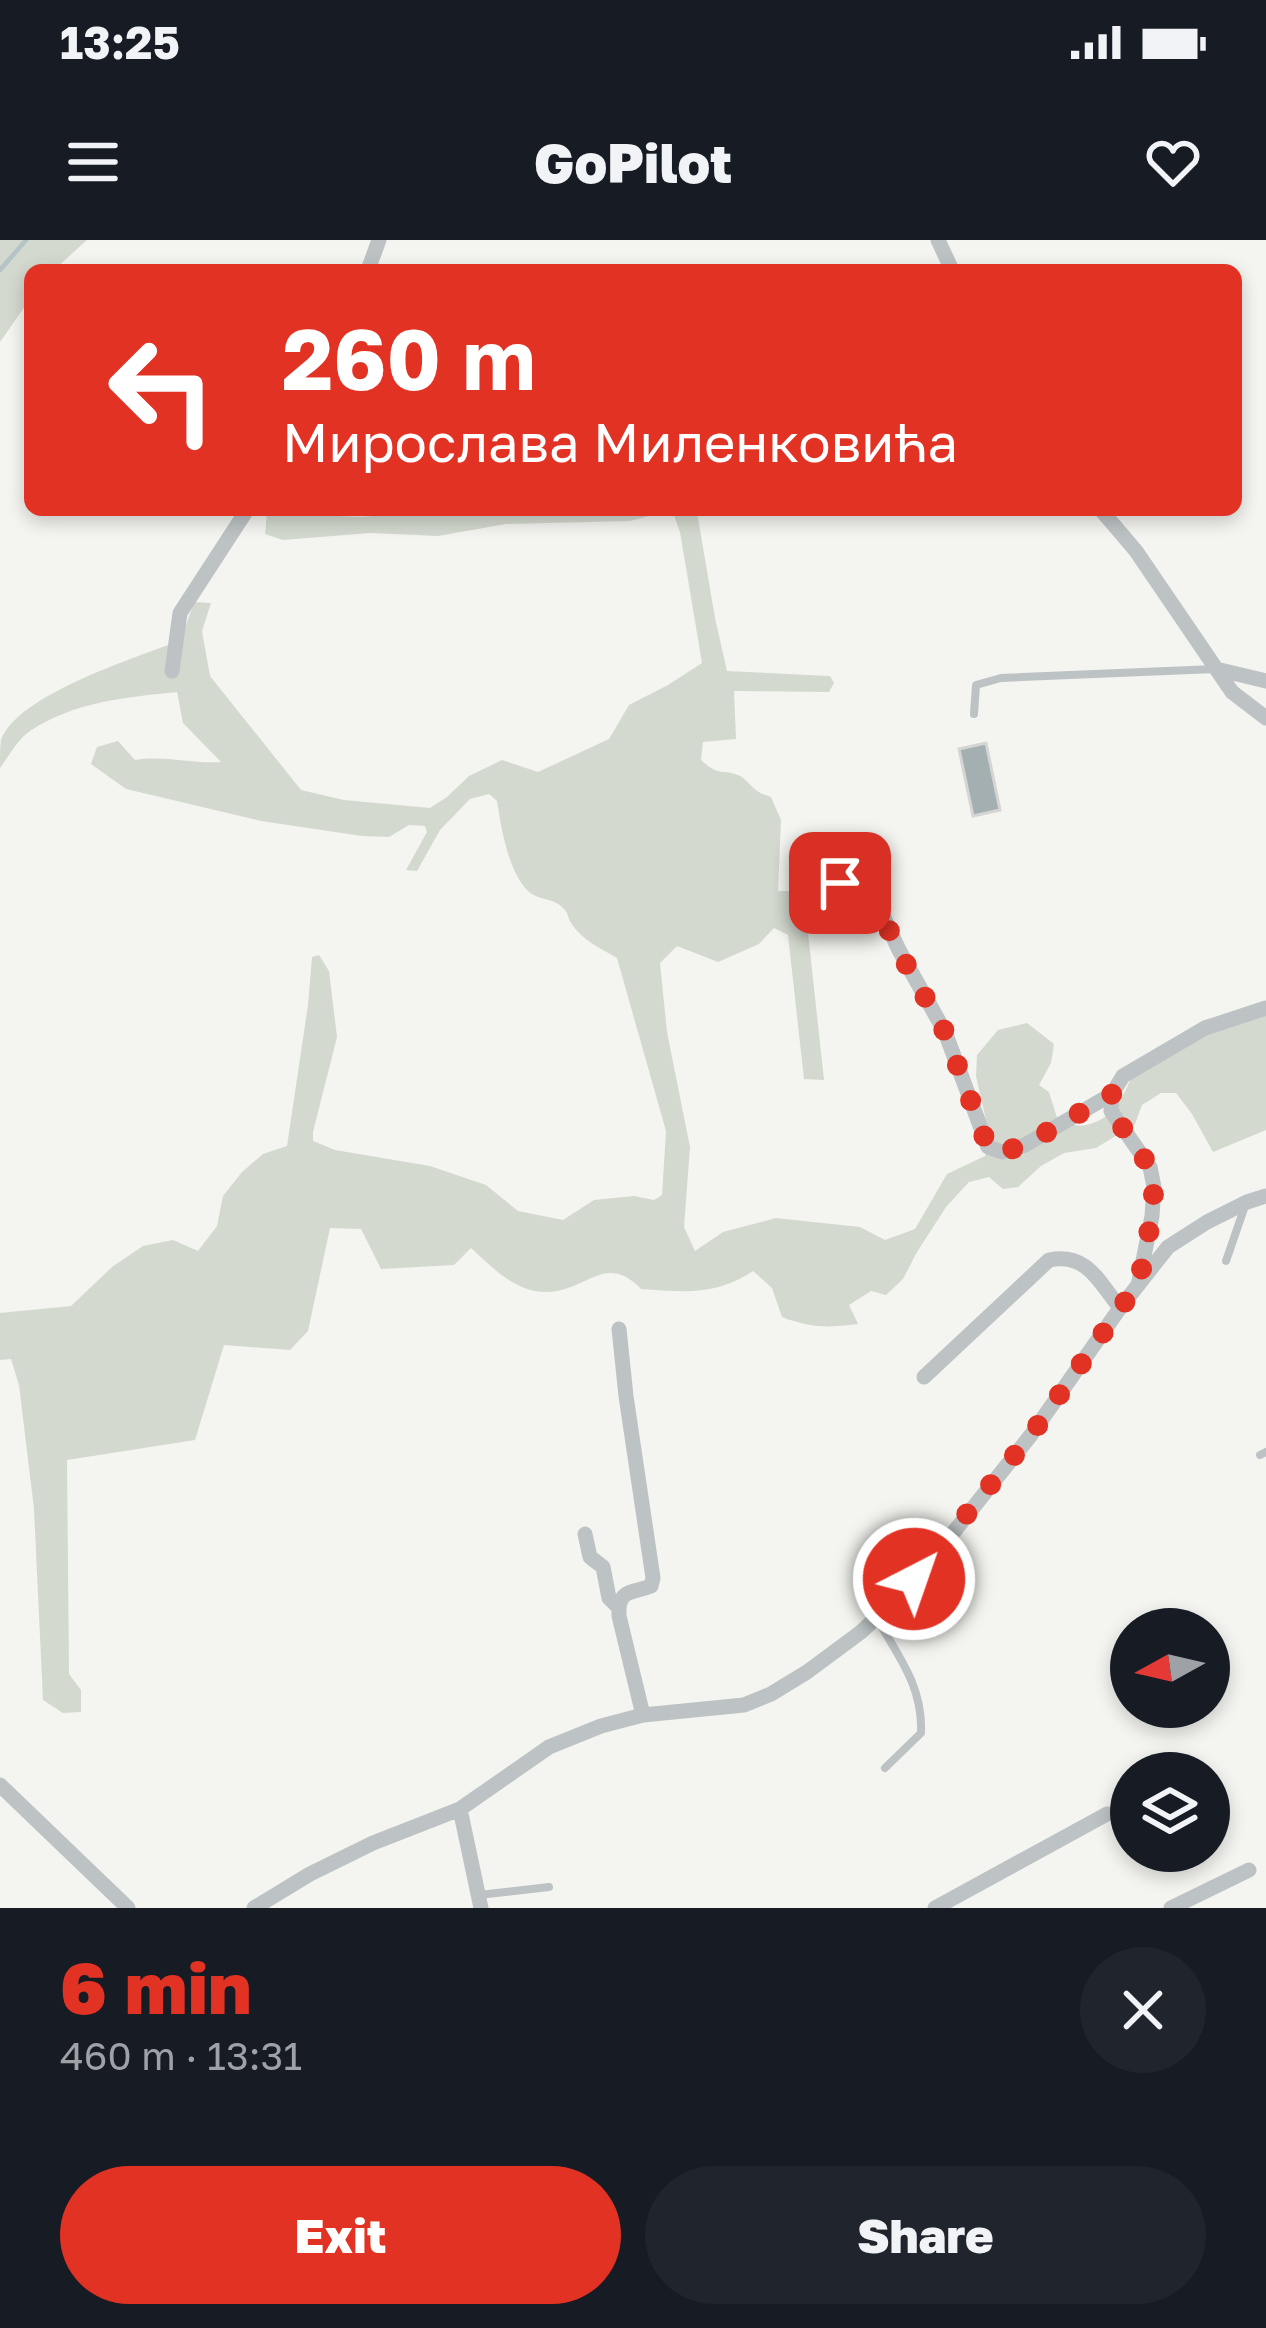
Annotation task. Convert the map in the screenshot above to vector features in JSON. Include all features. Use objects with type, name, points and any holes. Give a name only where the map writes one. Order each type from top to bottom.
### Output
[{"type":"street","points":[[172,671],[181,613],[243,516]]},
{"type":"street","points":[[1106,516],[1136,551],[1232,692],[1266,718]]},
{"type":"street","points":[[1216,669],[1266,681]]},
{"type":"street","points":[[821,877],[865,887],[876,901],[945,1032],[988,1147],[1002,1152],[1025,1145],[1112,1094],[1124,1076],[1205,1028],[1266,1008]]},
{"type":"street","points":[[1112,1094],[1111,1111],[1150,1167],[1154,1186],[1139,1282]]},
{"type":"street","points":[[254,1908],[373,1843],[460,1809],[549,1747],[643,1715],[744,1705],[771,1694],[825,1658],[876,1618],[941,1548],[1168,1247],[1207,1222],[1266,1196]]},
{"type":"street","points":[[924,1377],[1049,1260],[1064,1257],[1089,1268],[1120,1308]]},
{"type":"street","points":[[618,1607],[623,1594],[651,1586],[653,1577],[619,1329]]},
{"type":"street","points":[[585,1534],[590,1557],[603,1567],[609,1598],[618,1607],[643,1715]]},
{"type":"street","points":[[0,1785],[128,1908]]},
{"type":"street","points":[[460,1809],[479,1901]]},
{"type":"street","points":[[935,1908],[1107,1814]]},
{"type":"street","points":[[1171,1908],[1249,1870]]},
{"type":"lane","points":[[974,714],[976,686],[1001,678],[1216,669]]},
{"type":"lane","points":[[1226,1261],[1247,1202]]},
{"type":"lane","points":[[876,1618],[922,1706],[922,1733],[885,1768]]},
{"type":"lane","points":[[479,1901],[549,1887]]},
{"type":"shaded area","points":[[0,240],[87,240],[61,264],[24,264],[24,308],[0,342]]},
{"type":"shaded area","points":[[267,516],[649,516],[630,521],[506,524],[438,536],[370,533],[283,540],[265,534]]},
{"type":"shaded area","points":[[674,516],[697,516],[727,671],[830,676],[834,683],[829,692],[734,691],[736,739],[703,742],[701,760],[708,766],[738,775],[771,797],[781,820],[778,891],[807,891],[824,1080],[804,1079],[788,935],[774,928],[759,944],[718,962],[677,946],[660,963],[667,1032],[690,1147],[684,1227],[695,1251],[723,1232],[776,1218],[860,1227],[885,1240],[915,1229],[947,1174],[985,1156],[991,1142],[976,1076],[977,1055],[998,1030],[1027,1023],[1054,1044],[1051,1063],[1039,1085],[1049,1092],[1058,1121],[1083,1125],[1112,1111],[1134,1068],[1266,1008],[1266,1130],[1213,1152],[1176,1093],[1161,1093],[1142,1105],[1135,1124],[1096,1148],[1064,1153],[1018,1187],[1003,1189],[989,1177],[969,1182],[946,1207],[903,1279],[886,1295],[871,1291],[849,1305],[858,1324],[811,1325],[782,1317],[772,1288],[753,1271],[726,1285],[699,1290],[641,1289],[615,1273],[566,1289],[535,1291],[508,1280],[471,1248],[454,1265],[381,1269],[361,1229],[330,1228],[308,1331],[290,1350],[224,1345],[195,1440],[67,1460],[69,1674],[81,1690],[81,1712],[63,1713],[43,1700],[34,1509],[19,1385],[11,1359],[0,1360],[0,1313],[71,1306],[112,1267],[143,1246],[173,1240],[198,1251],[217,1226],[223,1196],[242,1172],[263,1154],[287,1146],[312,957],[319,955],[329,971],[337,1037],[313,1141],[335,1150],[430,1166],[486,1185],[518,1211],[563,1220],[594,1200],[634,1196],[654,1200],[662,1195],[666,1131],[617,958],[580,934],[558,904],[532,894],[521,883],[506,848],[497,801],[489,794],[470,799],[440,830],[417,871],[406,870],[427,832],[425,826],[409,825],[389,837],[261,821],[126,789],[91,764],[97,747],[118,741],[135,760],[221,762],[183,723],[177,692],[64,713],[26,734],[0,768],[1,740],[12,723],[54,693],[181,640],[194,602],[211,603],[202,631],[210,676],[301,790],[344,800],[430,808],[469,776],[502,760],[538,772],[609,739],[629,705],[702,663]]},
{"type":"building","points":[[986,743],[1000,810],[973,816],[959,749]]},
{"type":"waterway","points":[[0,270],[26,240]]},
{"type":"route","points":[[840,883],[865,887],[876,901],[945,1032],[988,1147],[1002,1152],[1025,1145],[1112,1094],[1111,1111],[1150,1167],[1154,1186],[1139,1282],[1031,1435],[914,1579]]}]
